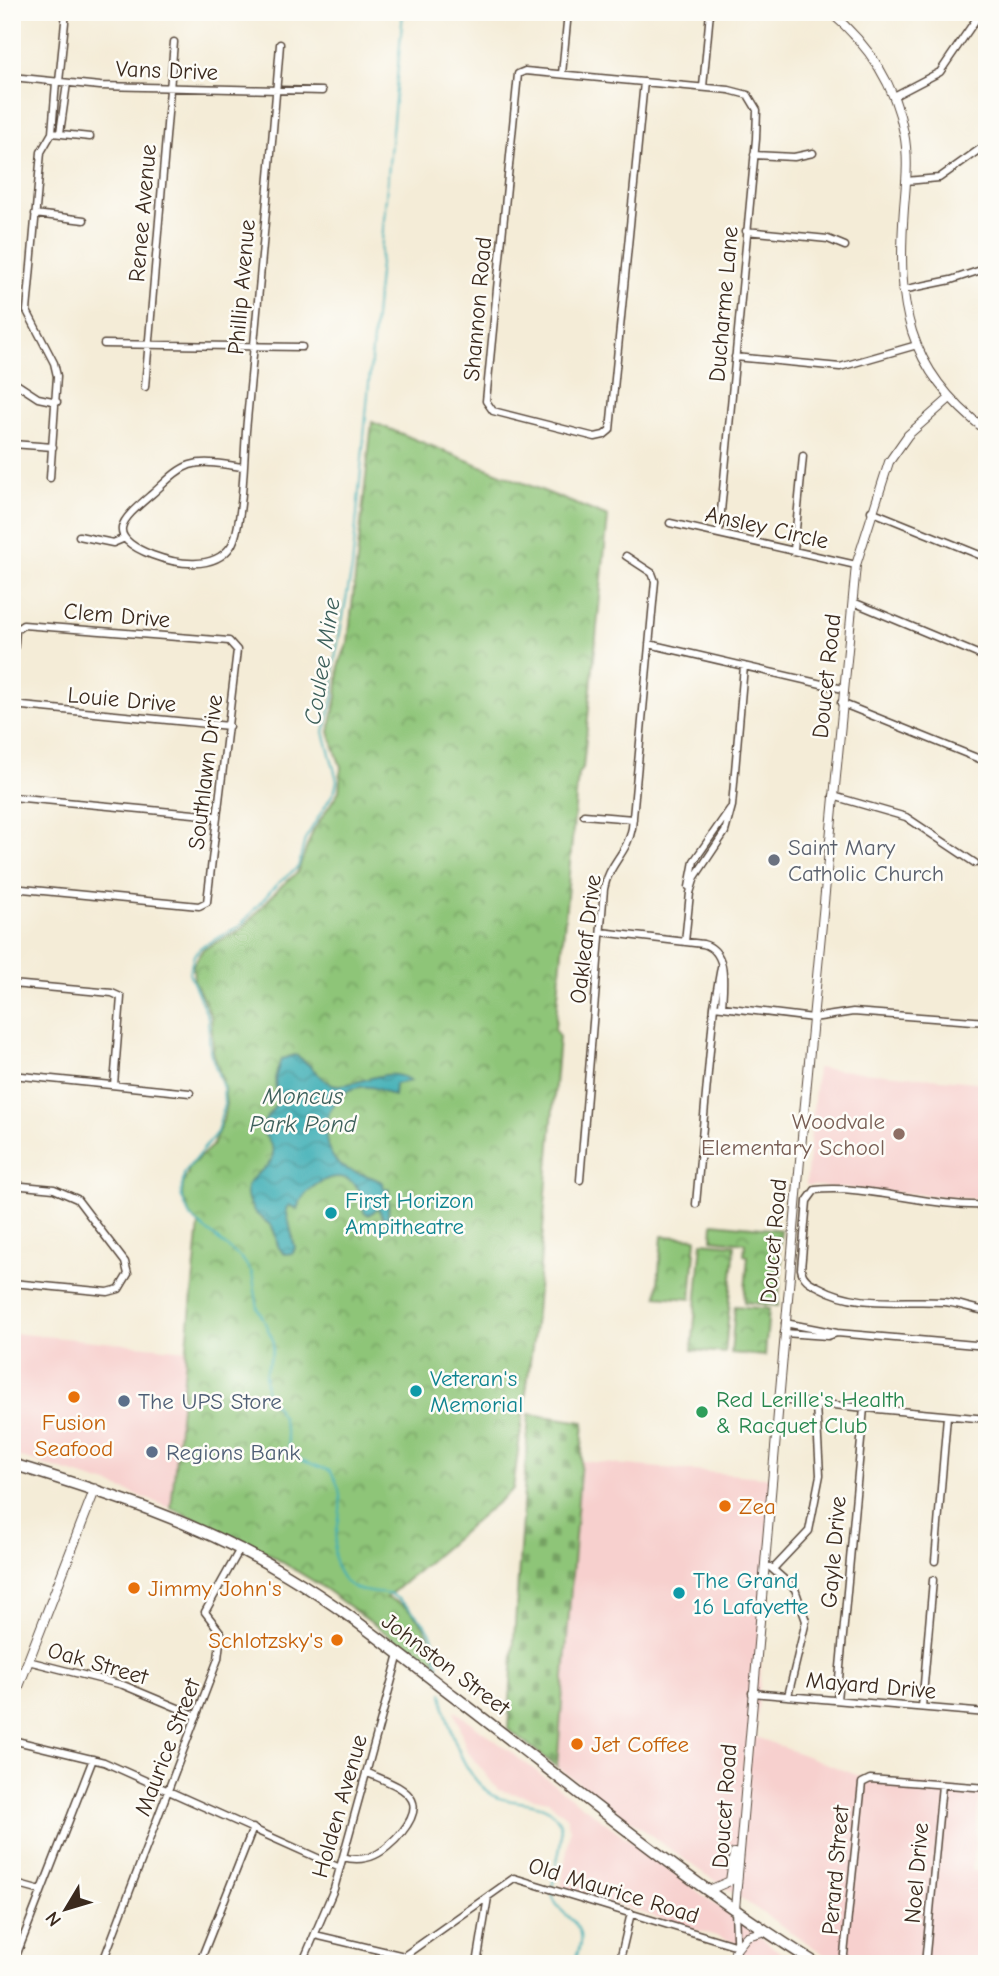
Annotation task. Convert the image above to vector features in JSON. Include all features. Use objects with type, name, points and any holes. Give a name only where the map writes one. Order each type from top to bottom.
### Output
[{"type":"main road","name":"Johnston Street","points":[[12,1464],[95,1489],[187,1524],[240,1549],[299,1583],[399,1654],[709,1890],[817,1964]]},
{"type":"main road","points":[[12,1703],[16,1682],[28,1661],[95,1489]]},
{"type":"street","points":[[50,478],[57,402],[54,363],[27,311],[41,152],[56,133],[66,12]]},
{"type":"street","points":[[562,74],[568,12]]},
{"type":"street","points":[[703,87],[710,12]]},
{"type":"street","points":[[830,12],[866,48],[894,96],[904,132],[906,181],[900,264],[902,290],[917,345],[950,398],[987,430]]},
{"type":"street","points":[[894,96],[940,72],[977,13]]},
{"type":"street","name":"Renee Avenue","points":[[145,387],[174,42]]},
{"type":"street","name":"Phillip Avenue","points":[[125,538],[135,547],[154,555],[200,564],[214,560],[226,552],[236,533],[280,44]]},
{"type":"street","name":"Shannon Road","points":[[644,82],[612,426],[604,435],[595,436],[493,411],[486,401],[516,78],[525,71],[703,87],[735,91]]},
{"type":"street","name":"Vans Drive","points":[[12,77],[171,89],[322,91]]},
{"type":"street","points":[[56,133],[60,82]]},
{"type":"street","name":"Ducharme Lane","points":[[719,533],[754,155],[756,105],[751,97],[735,91]]},
{"type":"street","points":[[56,133],[90,137]]},
{"type":"street","points":[[906,181],[939,178],[987,144]]},
{"type":"street","points":[[754,155],[794,157],[813,153]]},
{"type":"street","points":[[35,214],[84,220]]},
{"type":"street","points":[[746,231],[828,239],[845,246]]},
{"type":"street","points":[[902,290],[951,280],[987,268]]},
{"type":"street","points":[[104,344],[302,347]]},
{"type":"street","points":[[736,357],[840,367],[917,345]]},
{"type":"street","points":[[14,383],[38,398],[57,402]]},
{"type":"street","name":"Doucet Road","points":[[735,1909],[789,1273],[856,565],[871,511],[894,452],[908,435],[950,398]]},
{"type":"street","points":[[12,444],[53,447]]},
{"type":"street","points":[[794,550],[803,456]]},
{"type":"street","points":[[79,536],[113,543],[125,538],[122,525],[128,513],[182,469],[204,463],[243,467]]},
{"type":"street","points":[[871,511],[987,558]]},
{"type":"street","name":"Ansley Circle","points":[[670,523],[856,565]]},
{"type":"street","name":"Oakleaf Drive","points":[[580,1180],[606,877],[627,845],[633,819],[655,579],[652,573],[626,556]]},
{"type":"street","points":[[853,602],[987,658]]},
{"type":"street","name":"Clem Drive","points":[[13,646],[16,630],[26,624],[235,644]]},
{"type":"street","name":"Southlawn Drive","points":[[12,888],[205,904],[210,895],[215,816],[229,726],[237,650],[235,644]]},
{"type":"street","points":[[649,645],[843,689]]},
{"type":"street","points":[[12,679],[13,646]]},
{"type":"street","points":[[690,892],[695,877],[725,832],[732,806],[744,666]]},
{"type":"street","points":[[841,703],[987,762]]},
{"type":"street","name":"Louie Drive","points":[[12,705],[229,726]]},
{"type":"street","points":[[833,796],[906,817],[975,863]]},
{"type":"street","points":[[12,797],[215,816]]},
{"type":"street","points":[[685,942],[689,877],[694,861],[732,806]]},
{"type":"street","points":[[584,815],[633,819]]},
{"type":"street","points":[[601,932],[685,942],[713,948],[720,957],[718,1007],[696,1204]]},
{"type":"street","points":[[12,985],[112,993],[121,997],[114,1085]]},
{"type":"street","points":[[718,1007],[813,1018],[853,1012],[987,1022]]},
{"type":"street","points":[[12,1075],[190,1093]]},
{"type":"street","points":[[12,1185],[54,1189],[77,1199],[118,1252],[128,1274],[123,1285],[113,1292],[12,1283]]},
{"type":"street","points":[[802,1275],[807,1201],[815,1190],[891,1195],[959,1206],[987,1205]]},
{"type":"street","points":[[789,1273],[802,1275],[831,1294],[848,1299],[894,1304],[951,1303],[987,1311]]},
{"type":"street","points":[[785,1323],[837,1333],[987,1346]]},
{"type":"street","points":[[784,1333],[828,1336],[837,1333]]},
{"type":"street","points":[[778,1400],[987,1419]]},
{"type":"street","points":[[775,1568],[809,1531],[820,1475],[816,1405]]},
{"type":"street","name":"Gayle Drive","points":[[837,1700],[864,1408]]},
{"type":"street","points":[[935,1561],[947,1416]]},
{"type":"street","name":"Maurice Street","points":[[102,1964],[170,1790],[222,1645],[219,1627],[205,1612],[240,1549]]},
{"type":"street","points":[[763,1566],[775,1568],[796,1589],[806,1621],[788,1696]]},
{"type":"street","points":[[922,1707],[933,1580]]},
{"type":"street","name":"Holden Avenue","points":[[302,1964],[340,1868],[399,1654]]},
{"type":"street","name":"Oak Street","points":[[28,1661],[122,1685],[197,1716]]},
{"type":"street","name":"Mayard Drive","points":[[752,1693],[987,1713]]},
{"type":"street","points":[[709,1890],[725,1886],[732,1878],[748,1735]]},
{"type":"street","points":[[12,1740],[93,1759],[170,1790],[340,1868]]},
{"type":"street","points":[[13,1964],[93,1759]]},
{"type":"street","points":[[343,1857],[358,1860],[379,1853],[401,1832],[413,1814],[414,1805],[407,1794],[366,1772]]},
{"type":"street","name":"Perard Street","points":[[843,1964],[861,1786],[864,1781],[942,1785]]},
{"type":"street","points":[[942,1785],[987,1788]]},
{"type":"street","name":"Noel Drive","points":[[925,1964],[942,1785]]},
{"type":"street","points":[[199,1964],[253,1828]]},
{"type":"street","name":"Old Maurice Road","points":[[488,1897],[514,1878],[735,1948]]},
{"type":"street","points":[[12,1883],[41,1891]]},
{"type":"street","points":[[398,1964],[404,1956],[488,1897]]},
{"type":"street","points":[[477,1964],[488,1897]]},
{"type":"street","points":[[735,1909],[737,1964]]},
{"type":"street","points":[[619,1964],[631,1913]]},
{"type":"street","points":[[735,1948],[747,1936],[766,1931]]},
{"type":"street","points":[[315,1936],[404,1956]]},
{"type":"shaded area","name":"Woodvale Elementary School","points":[[817,1068],[987,1083],[987,1200],[806,1185]]},
{"type":"shaded area","points":[[12,1333],[188,1350],[171,1508],[111,1485],[12,1455]]},
{"type":"shaded area","points":[[582,1461],[774,1478],[756,1737],[862,1777],[980,1793],[972,1870],[987,1874],[987,1964],[838,1964],[692,1865],[557,1767]]},
{"type":"shaded area","points":[[454,1710],[797,1964],[741,1964],[738,1943],[561,1887],[570,1830],[566,1816],[548,1801],[498,1790],[467,1751]]},
{"type":"green space","points":[[372,422],[608,517],[583,768],[578,774],[555,1029],[559,1037],[535,1325],[513,1489],[386,1598],[407,1608],[423,1625],[433,1646],[435,1669],[318,1584],[262,1550],[171,1508],[199,1224],[190,1216],[182,1195],[183,1185],[190,1166],[212,1146],[223,1120],[226,1104],[224,1087],[213,1051],[211,1016],[194,980],[193,965],[203,949],[241,930],[279,888],[297,873],[313,831],[339,791],[341,767],[329,732],[337,697],[339,664],[348,643]]},
{"type":"green space","points":[[713,1223],[781,1230],[778,1258],[782,1259],[778,1306],[744,1302],[748,1256],[744,1255],[745,1243],[712,1239]]},
{"type":"green space","points":[[662,1236],[696,1238],[691,1299],[657,1296]]},
{"type":"green space","points":[[702,1242],[735,1245],[725,1353],[692,1350]]},
{"type":"green space","points":[[735,1306],[769,1309],[765,1356],[731,1353]]},
{"type":"green space","points":[[529,1414],[584,1422],[557,1767],[508,1729]]},
{"type":"water","name":"Moncus Park Pond","points":[[295,1055],[333,1084],[349,1084],[385,1075],[411,1081],[395,1084],[394,1096],[368,1087],[355,1088],[344,1093],[329,1112],[326,1124],[329,1149],[335,1160],[351,1171],[377,1179],[383,1183],[384,1189],[389,1189],[388,1218],[383,1218],[378,1208],[369,1215],[364,1212],[360,1192],[351,1182],[333,1177],[324,1180],[307,1193],[297,1209],[289,1205],[286,1209],[295,1248],[293,1253],[285,1254],[279,1248],[271,1226],[254,1211],[247,1189],[249,1182],[271,1160],[272,1146],[260,1128],[277,1103],[275,1078],[281,1059]]},
{"type":"waterway","name":"Coulee Mine","points":[[403,12],[352,568],[334,664],[334,696],[324,732],[337,780],[335,790],[305,839],[298,867],[276,885],[239,927],[201,947],[194,955],[189,973],[208,1017],[210,1052],[223,1088],[224,1104],[217,1132],[184,1173],[181,1195],[190,1217],[243,1260],[252,1273],[258,1308],[273,1340],[273,1350],[265,1373],[266,1391],[282,1417],[290,1451],[301,1460],[330,1471],[338,1485],[340,1513],[335,1541],[336,1567],[347,1584],[364,1591],[394,1596],[420,1618],[434,1641],[440,1680]]},
{"type":"waterway","name":"Coulee Mine","points":[[442,1693],[457,1748],[472,1775],[481,1785],[499,1798],[546,1808],[559,1822],[561,1837],[553,1887]]},
{"type":"waterway","name":"Coulee Mine","points":[[552,1892],[560,1909],[578,1928],[579,1948],[573,1964]]},
{"type":"place","name":"Saint Mary Catholic Church","points":[[774,860]]},
{"type":"place","name":"Woodvale Elementary School","points":[[899,1134]]},
{"type":"place","name":"First Horizon Ampitheatre","points":[[331,1213]]},
{"type":"place","name":"Veteran's Memorial","points":[[416,1391]]},
{"type":"place","name":"Fusion Seafood","points":[[74,1397]]},
{"type":"place","name":"The UPS Store","points":[[124,1401]]},
{"type":"place","name":"Red Lerille's Health & Racquet Club","points":[[702,1412]]},
{"type":"place","name":"Regions Bank","points":[[152,1452]]},
{"type":"place","name":"Zea","points":[[725,1506]]},
{"type":"place","name":"Jimmy John's","points":[[134,1588]]},
{"type":"place","name":"The Grand 16 Lafayette","points":[[679,1593]]},
{"type":"place","name":"Schlotzsky's","points":[[337,1640]]},
{"type":"place","name":"Jet Coffee","points":[[577,1744]]}]
